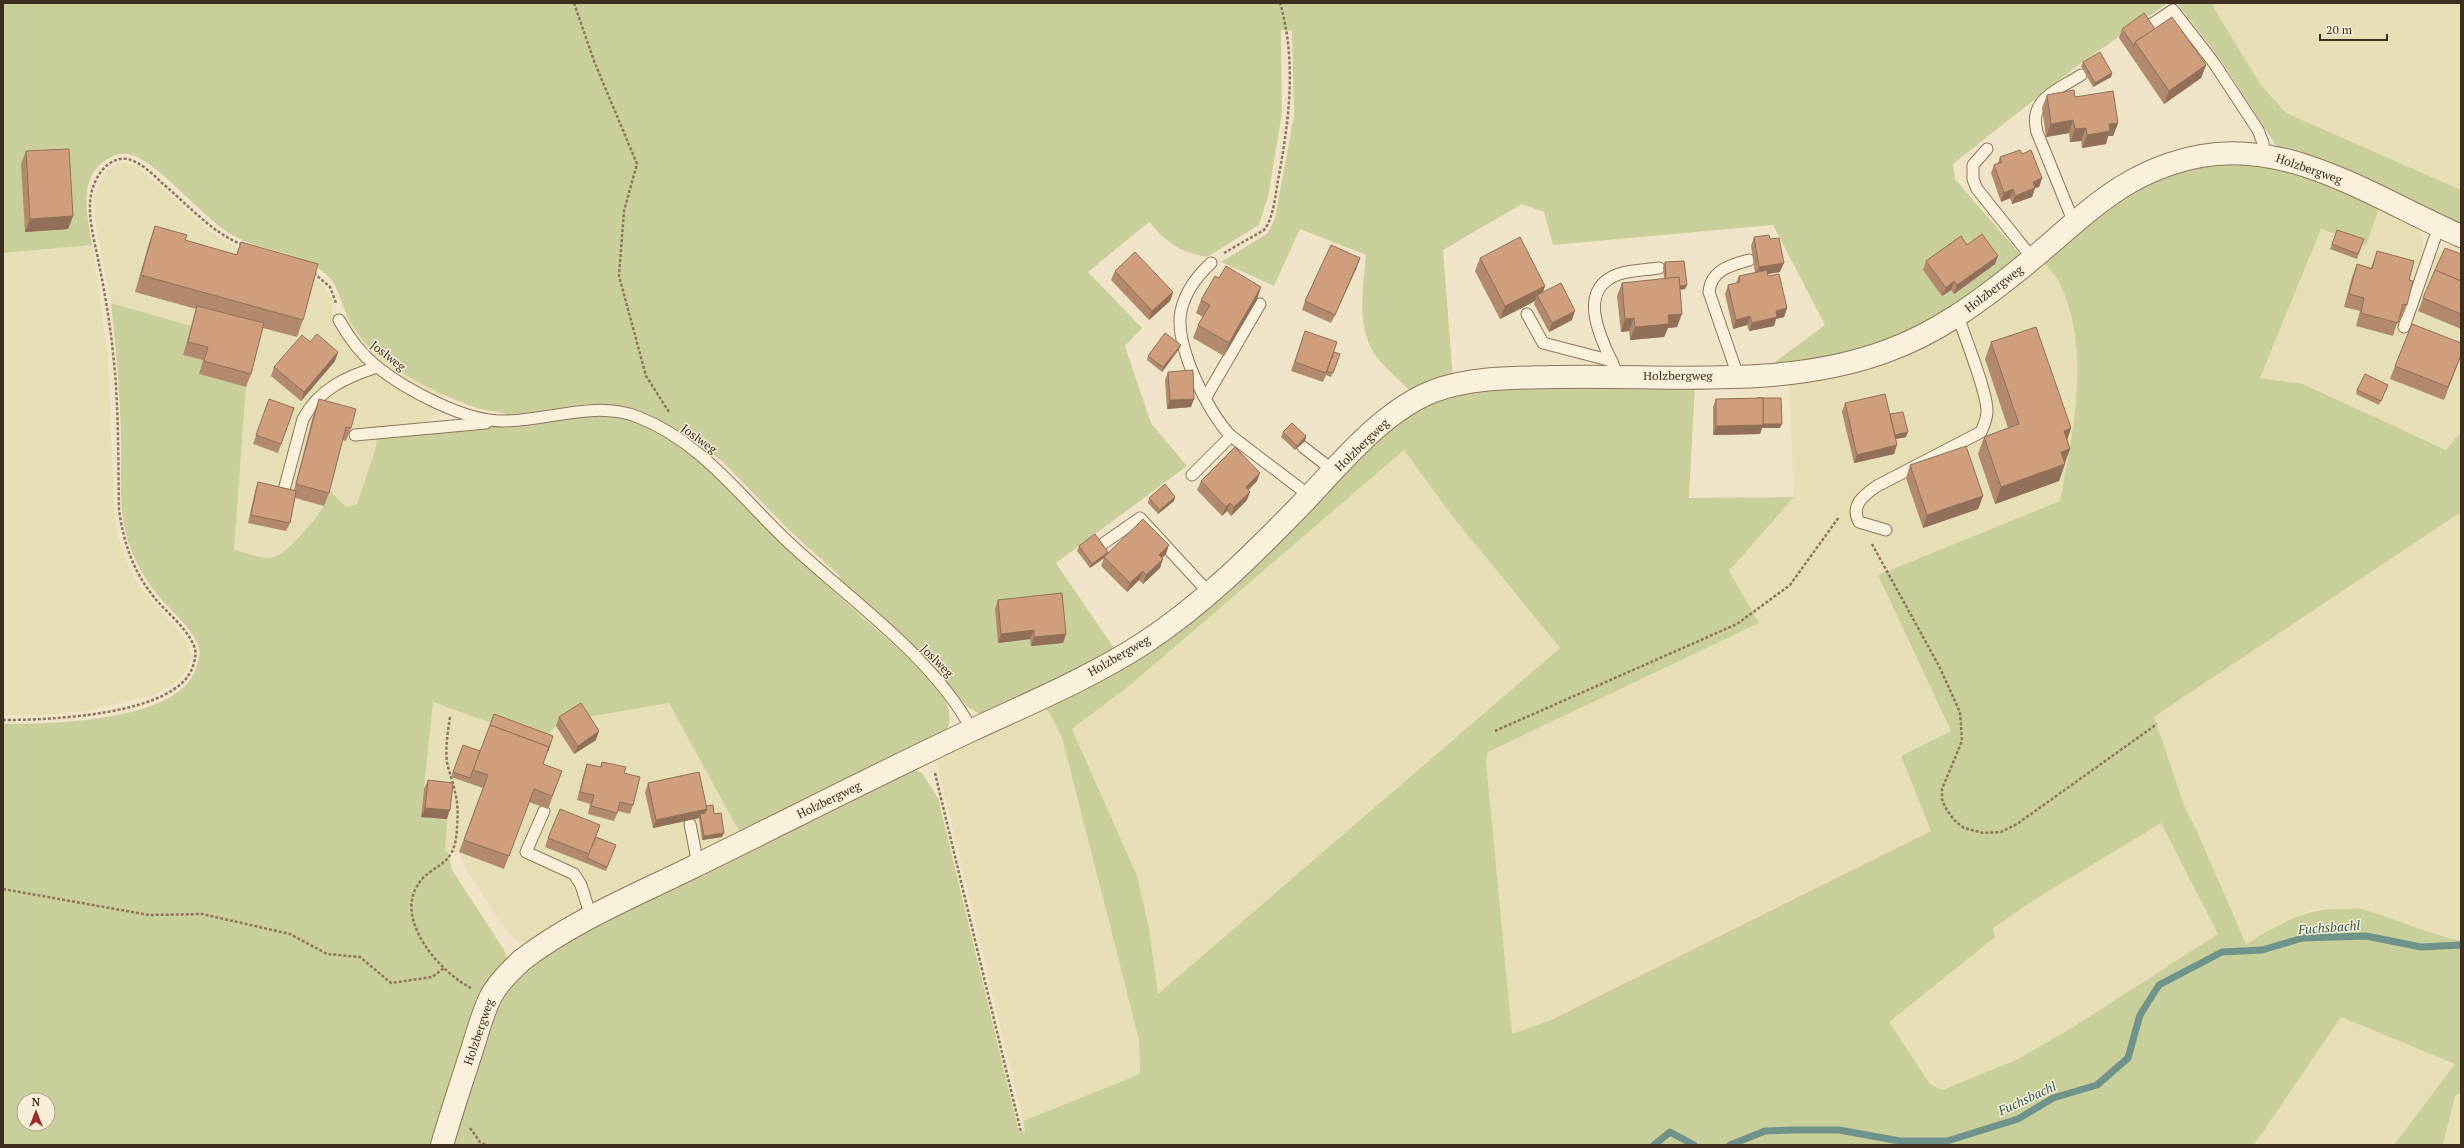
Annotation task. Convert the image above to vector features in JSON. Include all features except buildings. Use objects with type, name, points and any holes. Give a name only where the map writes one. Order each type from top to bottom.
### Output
[{"type":"street","name":"Holzbergweg","points":[[442,1145],[492,994],[520,962],[591,917],[972,730],[1055,692],[1136,648],[1175,622],[1210,594],[1387,420],[1415,400],[1436,390],[1492,379],[1615,368],[1738,376],[1801,371],[1846,364],[1889,350],[1958,316],[2117,189],[2154,169],[2201,156],[2225,153],[2263,154],[2293,161],[2332,175],[2461,236]]},
{"type":"lane","points":[[2149,26],[2173,10],[2214,63],[2258,130],[2263,143],[2263,154]]},
{"type":"lane","points":[[2074,223],[2037,132],[2034,117],[2037,107],[2043,101],[2081,75]]},
{"type":"lane","points":[[1987,149],[1972,165],[1973,179],[1977,189],[2032,258]]},
{"type":"lane","points":[[2404,327],[2439,226]]},
{"type":"lane","points":[[1738,376],[1709,292],[1712,281],[1723,269],[1749,260]]},
{"type":"lane","points":[[1211,263],[1190,288],[1181,311],[1180,322],[1184,347],[1206,397],[1221,426],[1231,436],[1310,496]]},
{"type":"lane","points":[[1615,368],[1594,315],[1597,294],[1608,280],[1618,274],[1659,268]]},
{"type":"lane","points":[[1206,397],[1260,304]]},
{"type":"lane","points":[[1527,314],[1543,343],[1615,368]]},
{"type":"lane","points":[[1886,530],[1859,522],[1856,516],[1857,505],[1863,496],[1877,486],[1981,432],[1986,423],[1987,410],[1984,396],[1958,316]]},
{"type":"lane","name":"Joslweg","points":[[339,320],[348,337],[377,367],[412,389],[476,418],[503,422],[587,409],[603,410],[637,417],[675,437],[717,469],[785,538],[932,673],[959,706],[972,730]]},
{"type":"lane","points":[[284,490],[303,418],[307,410],[316,399],[333,385],[352,375],[377,367]]},
{"type":"lane","points":[[355,435],[503,422]]},
{"type":"lane","points":[[1192,475],[1231,436]]},
{"type":"lane","points":[[1303,447],[1334,471]]},
{"type":"lane","points":[[1104,543],[1140,518],[1210,594]]},
{"type":"lane","points":[[544,811],[526,852],[574,874],[581,885],[591,917]]},
{"type":"lane","points":[[690,824],[698,865]]},
{"type":"path","points":[[574,3],[594,61],[637,164],[624,211],[618,276],[646,376],[672,416]]},
{"type":"path","points":[[1211,263],[1264,230],[1270,217],[1287,129],[1290,101],[1288,30],[1280,3]]},
{"type":"path","points":[[3,720],[46,720],[134,707],[156,700],[175,690],[190,674],[196,656],[194,646],[184,629],[142,583],[122,534],[119,510],[114,355],[107,304],[91,221],[90,196],[95,180],[103,168],[116,160],[134,161],[152,174],[211,226],[232,241],[245,246]]},
{"type":"path","points":[[311,270],[324,279],[330,287],[335,298],[339,320]]},
{"type":"path","points":[[1495,731],[1704,639],[1753,613],[1790,585],[1846,508],[1863,496]]},
{"type":"path","points":[[1859,522],[1939,666],[1960,712],[1962,741],[1942,789],[1942,799],[1954,820],[1964,828],[1983,833],[2001,832],[2017,824],[2157,724]]},
{"type":"path","points":[[450,717],[446,751],[456,798],[457,829],[454,845],[450,857],[422,879],[416,888],[411,912],[413,922],[433,957],[444,968],[467,986],[478,992],[492,994]]},
{"type":"path","points":[[929,751],[1021,1132]]},
{"type":"path","points":[[3,889],[149,915],[202,914],[290,934],[327,954],[360,957],[392,983],[432,976],[444,968]]},
{"type":"shaded area","points":[[2214,3],[2461,3],[2461,190],[2286,113],[2260,84],[2214,8]]},
{"type":"shaded area","points":[[117,164],[132,164],[150,177],[208,230],[230,244],[309,274],[321,282],[331,299],[335,321],[347,315],[356,331],[416,381],[445,395],[434,417],[428,422],[419,425],[379,426],[376,447],[357,504],[346,507],[324,506],[304,531],[285,550],[272,558],[251,555],[234,548],[246,387],[199,374],[183,355],[191,326],[111,303],[95,221],[94,197],[106,171]]},
{"type":"shaded area","points":[[2380,205],[2416,225],[2423,236],[2423,249],[2439,253],[2451,246],[2461,245],[2461,432],[2446,450],[2303,384],[2260,378],[2321,229],[2336,234]]},
{"type":"shaded area","points":[[92,245],[108,356],[114,511],[118,536],[127,564],[138,585],[180,632],[189,647],[191,655],[186,671],[172,685],[154,695],[89,710],[46,715],[3,715],[3,253]]},
{"type":"shaded area","points":[[2041,259],[2060,284],[2070,309],[2077,353],[2077,412],[2060,501],[1878,575],[1951,731],[1901,756],[1931,831],[1551,1020],[1512,1035],[1486,760],[1488,752],[1729,571],[1794,497],[1789,378]]},
{"type":"shaded area","points":[[1404,450],[1453,517],[1560,648],[1158,995],[1149,928],[1137,876],[1072,729],[1129,686]]},
{"type":"shaded area","points":[[2461,512],[2461,941],[2436,936],[2364,910],[2335,908],[2310,911],[2284,922],[2246,944],[2196,829],[2185,808],[2154,717]]},
{"type":"shaded area","points":[[432,702],[539,741],[556,726],[578,712],[582,718],[669,703],[741,835],[533,943],[519,942],[508,933],[467,871],[459,853],[445,852],[421,817]]},
{"type":"shaded area","points":[[1042,707],[1049,712],[1062,738],[1139,1041],[1140,1071],[1138,1075],[1132,1079],[1023,1121],[940,776],[938,755]]},
{"type":"shaded area","points":[[2161,822],[2218,934],[2070,1029],[2016,1060],[1942,1090],[1930,1084],[1889,1022],[1994,937],[1993,928],[2034,900]]},
{"type":"shaded area","points":[[2341,1017],[2455,1064],[2394,1145],[2254,1145]]},
{"type":"shaded area","points":[[2461,1092],[2461,1145],[2443,1145],[2455,1096]]},
{"type":"green space","points":[[3,3],[2164,3],[2165,5],[2081,63],[1953,164],[1955,179],[2023,258],[1954,310],[1865,351],[1768,367],[1825,325],[1773,225],[1553,245],[1544,212],[1522,204],[1443,250],[1453,379],[1413,394],[1378,359],[1366,335],[1363,322],[1362,295],[1366,255],[1300,229],[1274,286],[1221,262],[1268,233],[1275,218],[1294,115],[1292,31],[1281,30],[1282,113],[1268,197],[1259,225],[1207,257],[1188,252],[1174,246],[1149,222],[1088,272],[1142,328],[1125,346],[1151,423],[1187,466],[1056,563],[1116,651],[984,715],[976,712],[962,701],[933,668],[836,580],[840,576],[791,532],[723,462],[681,430],[675,432],[604,405],[587,404],[509,416],[477,408],[452,399],[428,387],[394,367],[367,345],[349,320],[334,284],[328,276],[318,268],[306,261],[234,236],[209,217],[165,177],[138,158],[127,154],[121,154],[110,158],[96,169],[91,178],[86,200],[92,245],[3,253]]},
{"type":"green space","points":[[2177,3],[2214,3],[2214,8],[2260,84],[2286,113],[2461,190],[2461,228],[2277,147],[2220,59]]},
{"type":"green space","points":[[2263,160],[2380,205],[2366,245],[2321,229],[2260,378],[2303,384],[2446,450],[2461,432],[2461,512],[2154,717],[2185,808],[2196,829],[2246,944],[2269,930],[2305,914],[2330,909],[2365,910],[2437,935],[2461,941],[2461,1092],[2455,1096],[2443,1145],[2394,1145],[2455,1064],[2341,1017],[2254,1145],[448,1145],[488,1021],[509,983],[569,938],[914,770],[922,773],[938,798],[1019,1132],[1025,1131],[1023,1121],[1138,1075],[1140,1071],[1139,1041],[1062,738],[1049,712],[1042,707],[1140,655],[1375,440],[1428,401],[1492,387],[1695,383],[1689,498],[1794,497],[1729,571],[1759,623],[1488,752],[1486,760],[1512,1034],[1551,1020],[1931,831],[1901,756],[1951,731],[1878,575],[2060,501],[2070,448],[2077,393],[2075,339],[2070,312],[2061,286],[2041,259],[2103,206],[2174,169]],"holes":[[[1404,450],[1453,517],[1560,648],[1158,994],[1149,928],[1137,876],[1072,729],[1129,686]],[[2161,823],[2218,934],[2070,1029],[2016,1060],[1942,1090],[1930,1084],[1889,1022],[1995,937],[1993,928],[2034,900]]]},
{"type":"green space","points":[[111,303],[191,326],[183,355],[203,360],[199,374],[246,387],[234,549],[252,555],[270,558],[283,551],[299,537],[324,505],[328,489],[346,507],[357,504],[376,447],[377,437],[492,425],[503,427],[569,416],[602,415],[635,421],[656,430],[695,457],[835,593],[928,676],[943,696],[946,703],[950,718],[949,726],[945,733],[741,835],[669,703],[582,718],[577,712],[556,726],[540,741],[433,702],[421,816],[447,819],[445,852],[448,852],[452,870],[504,950],[508,961],[432,1145],[3,1145],[3,724],[80,721],[140,709],[166,700],[185,686],[196,668],[199,656],[198,645],[195,638],[182,621],[156,593],[145,577],[132,552],[126,534],[121,499],[121,438],[118,370]]},
{"type":"waterway","name":"Fuchsbachl","points":[[1730,1145],[1765,1131],[1793,1130],[1839,1130],[1900,1141],[1947,1141],[2018,1119],[2053,1098],[2097,1085],[2128,1058],[2140,1015],[2159,985],[2222,952],[2262,950],[2303,938],[2366,936],[2421,947],[2461,945]]},
{"type":"waterway","name":"Fuchsbachl","points":[[1654,1145],[1670,1132],[1694,1145]]}]
